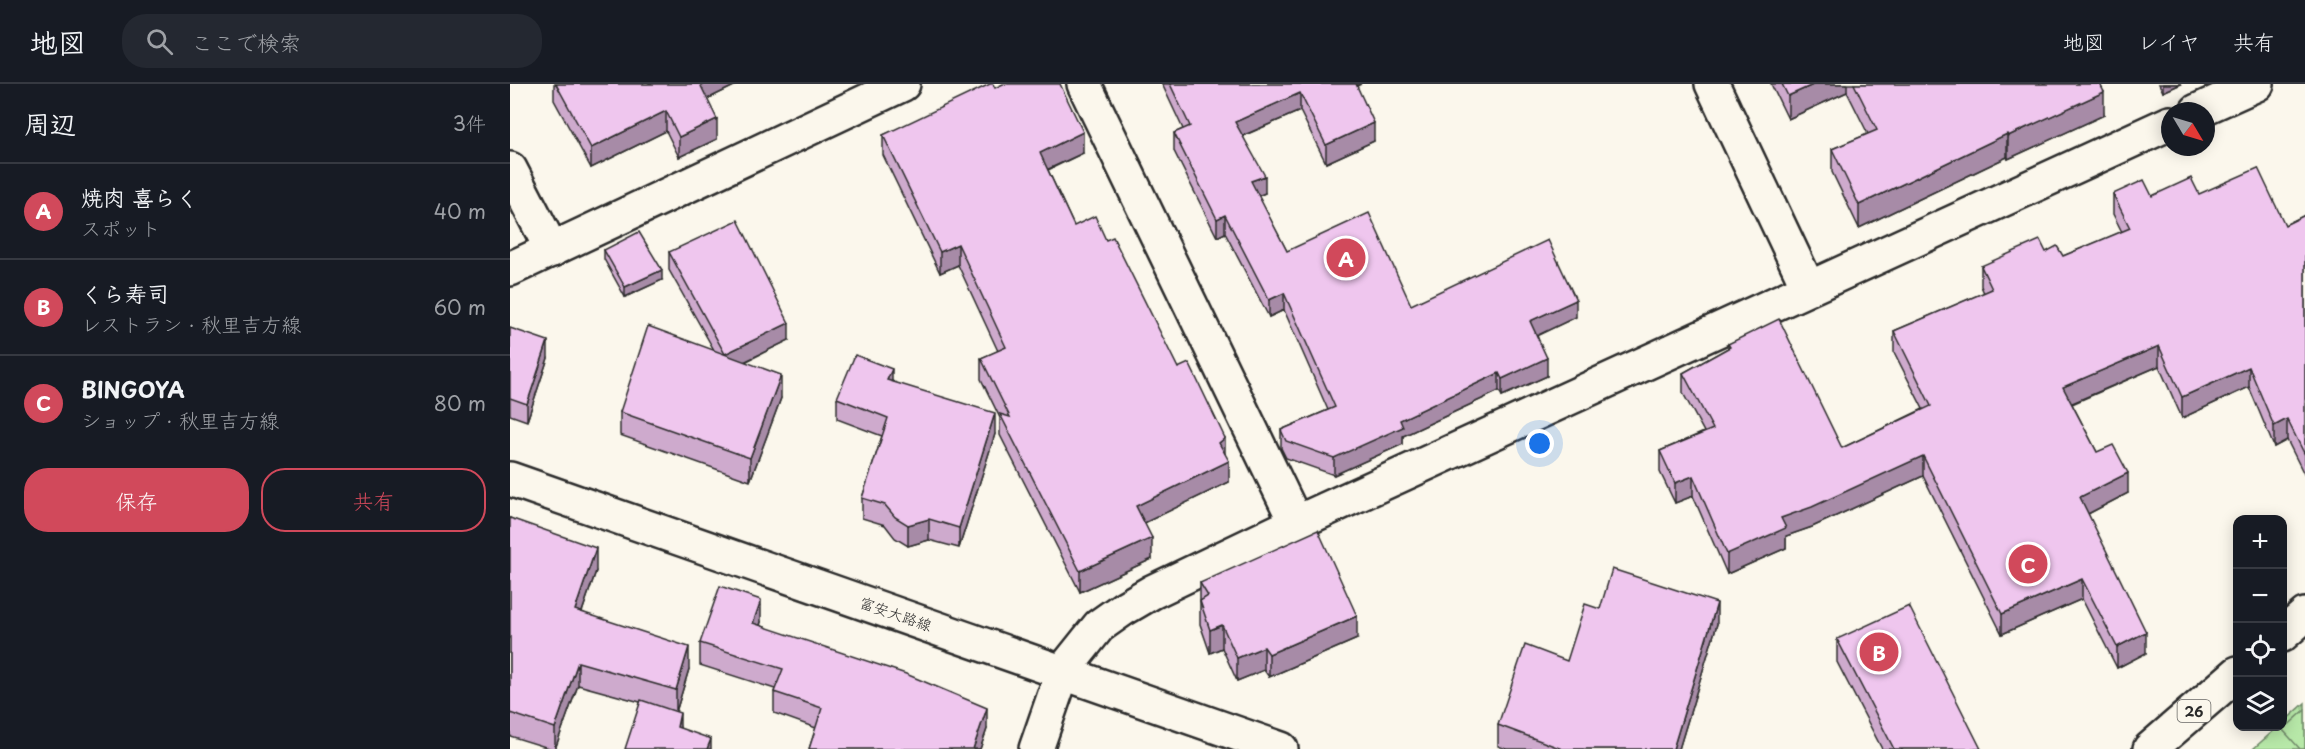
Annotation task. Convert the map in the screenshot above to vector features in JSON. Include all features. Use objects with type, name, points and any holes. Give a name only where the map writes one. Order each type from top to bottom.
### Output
[{"type":"street","points":[[510,269],[903,84]]},
{"type":"street","points":[[1084,84],[1296,523]]},
{"type":"street","points":[[1712,84],[1808,287]]},
{"type":"street","points":[[2215,103],[2257,84]]},
{"type":"street","points":[[1036,749],[1063,671],[1099,626],[1122,609],[1152,592],[1296,523],[1808,287],[2161,127]]},
{"type":"street","points":[[510,169],[552,250]]},
{"type":"street","name":"富安大路線","points":[[510,479],[1281,749]]},
{"type":"street","points":[[2287,631],[2305,615]]},
{"type":"street","name":"26","points":[[2150,749],[2234,677]]},
{"type":"green space","points":[[2305,703],[2305,749],[2253,749],[2273,731],[2287,731],[2287,719]]},
{"type":"green space","points":[[2305,710],[2305,749],[2300,749],[2284,731],[2287,731],[2287,726]]},
{"type":"building","points":[[556,84],[700,84],[717,119],[679,137],[666,111],[591,148]]},
{"type":"building","points":[[993,84],[995,88],[1003,84],[1060,84],[1083,132],[1040,153],[1074,226],[1095,216],[1106,240],[1113,237],[1178,368],[1189,363],[1225,438],[1219,443],[1229,461],[1136,506],[1152,538],[1080,571],[1000,414],[1010,417],[981,358],[1006,347],[958,244],[940,252],[883,135]]},
{"type":"building","points":[[1170,84],[1356,84],[1374,123],[1326,145],[1300,93],[1235,122],[1265,176],[1251,181],[1287,251],[1369,213],[1411,305],[1548,240],[1576,300],[1530,321],[1547,358],[1502,379],[1499,373],[1400,420],[1403,427],[1334,458],[1286,441],[1281,430],[1335,407],[1284,293],[1269,300],[1225,215],[1217,219],[1174,133],[1190,126]]},
{"type":"building","points":[[1782,84],[1815,84],[1788,96]]},
{"type":"building","points":[[1854,84],[2100,84],[2104,92],[2008,136],[2007,134],[1859,205],[1832,149],[1877,130]]},
{"type":"building","points":[[2258,168],[2285,225],[2305,215],[2305,455],[2287,419],[2274,426],[2249,367],[2182,397],[2159,346],[2063,387],[2097,452],[2113,445],[2128,473],[2080,497],[2146,632],[2117,647],[2082,579],[2002,614],[1923,456],[1812,507],[1781,518],[1786,528],[1727,554],[1693,476],[1675,483],[1660,451],[1713,429],[1683,373],[1730,347],[1728,344],[1779,319],[1842,448],[1931,406],[1894,331],[1992,289],[1981,266],[2040,240],[2046,252],[2057,246],[2063,256],[2130,228],[2113,194],[2144,180],[2152,196],[2191,178],[2199,194]]},
{"type":"building","points":[[738,220],[789,323],[725,354],[669,252]]},
{"type":"building","points":[[639,232],[662,270],[625,287],[604,250]]},
{"type":"building","points":[[648,326],[781,375],[750,458],[620,412]]},
{"type":"building","points":[[510,328],[548,341],[527,404],[510,398]]},
{"type":"building","points":[[855,355],[892,369],[887,380],[995,413],[959,528],[929,519],[908,525],[895,517],[885,505],[862,498],[888,418],[837,398]]},
{"type":"building","points":[[510,518],[596,548],[575,610],[689,647],[676,690],[578,662],[555,728],[510,713]]},
{"type":"building","points":[[1318,530],[1357,616],[1269,654],[1264,647],[1237,658],[1222,625],[1210,630],[1200,601],[1208,596],[1200,583]]},
{"type":"building","points":[[1612,569],[1717,603],[1673,749],[1562,749],[1498,725],[1525,645],[1567,661],[1585,604],[1600,609]]},
{"type":"building","points":[[720,586],[761,600],[753,623],[906,674],[987,708],[973,749],[809,749],[822,708],[774,692],[783,669],[700,643]]},
{"type":"building","points":[[1909,606],[1981,749],[1894,749],[1837,639]]},
{"type":"building","points":[[641,700],[680,713],[677,727],[711,739],[707,749],[625,749]]},
{"type":"place","name":"焼肉 喜らく","points":[[1346,258]]},
{"type":"place","name":"BINGOYA","points":[[2028,564]]},
{"type":"place","name":"くら寿司","points":[[1879,652]]}]
